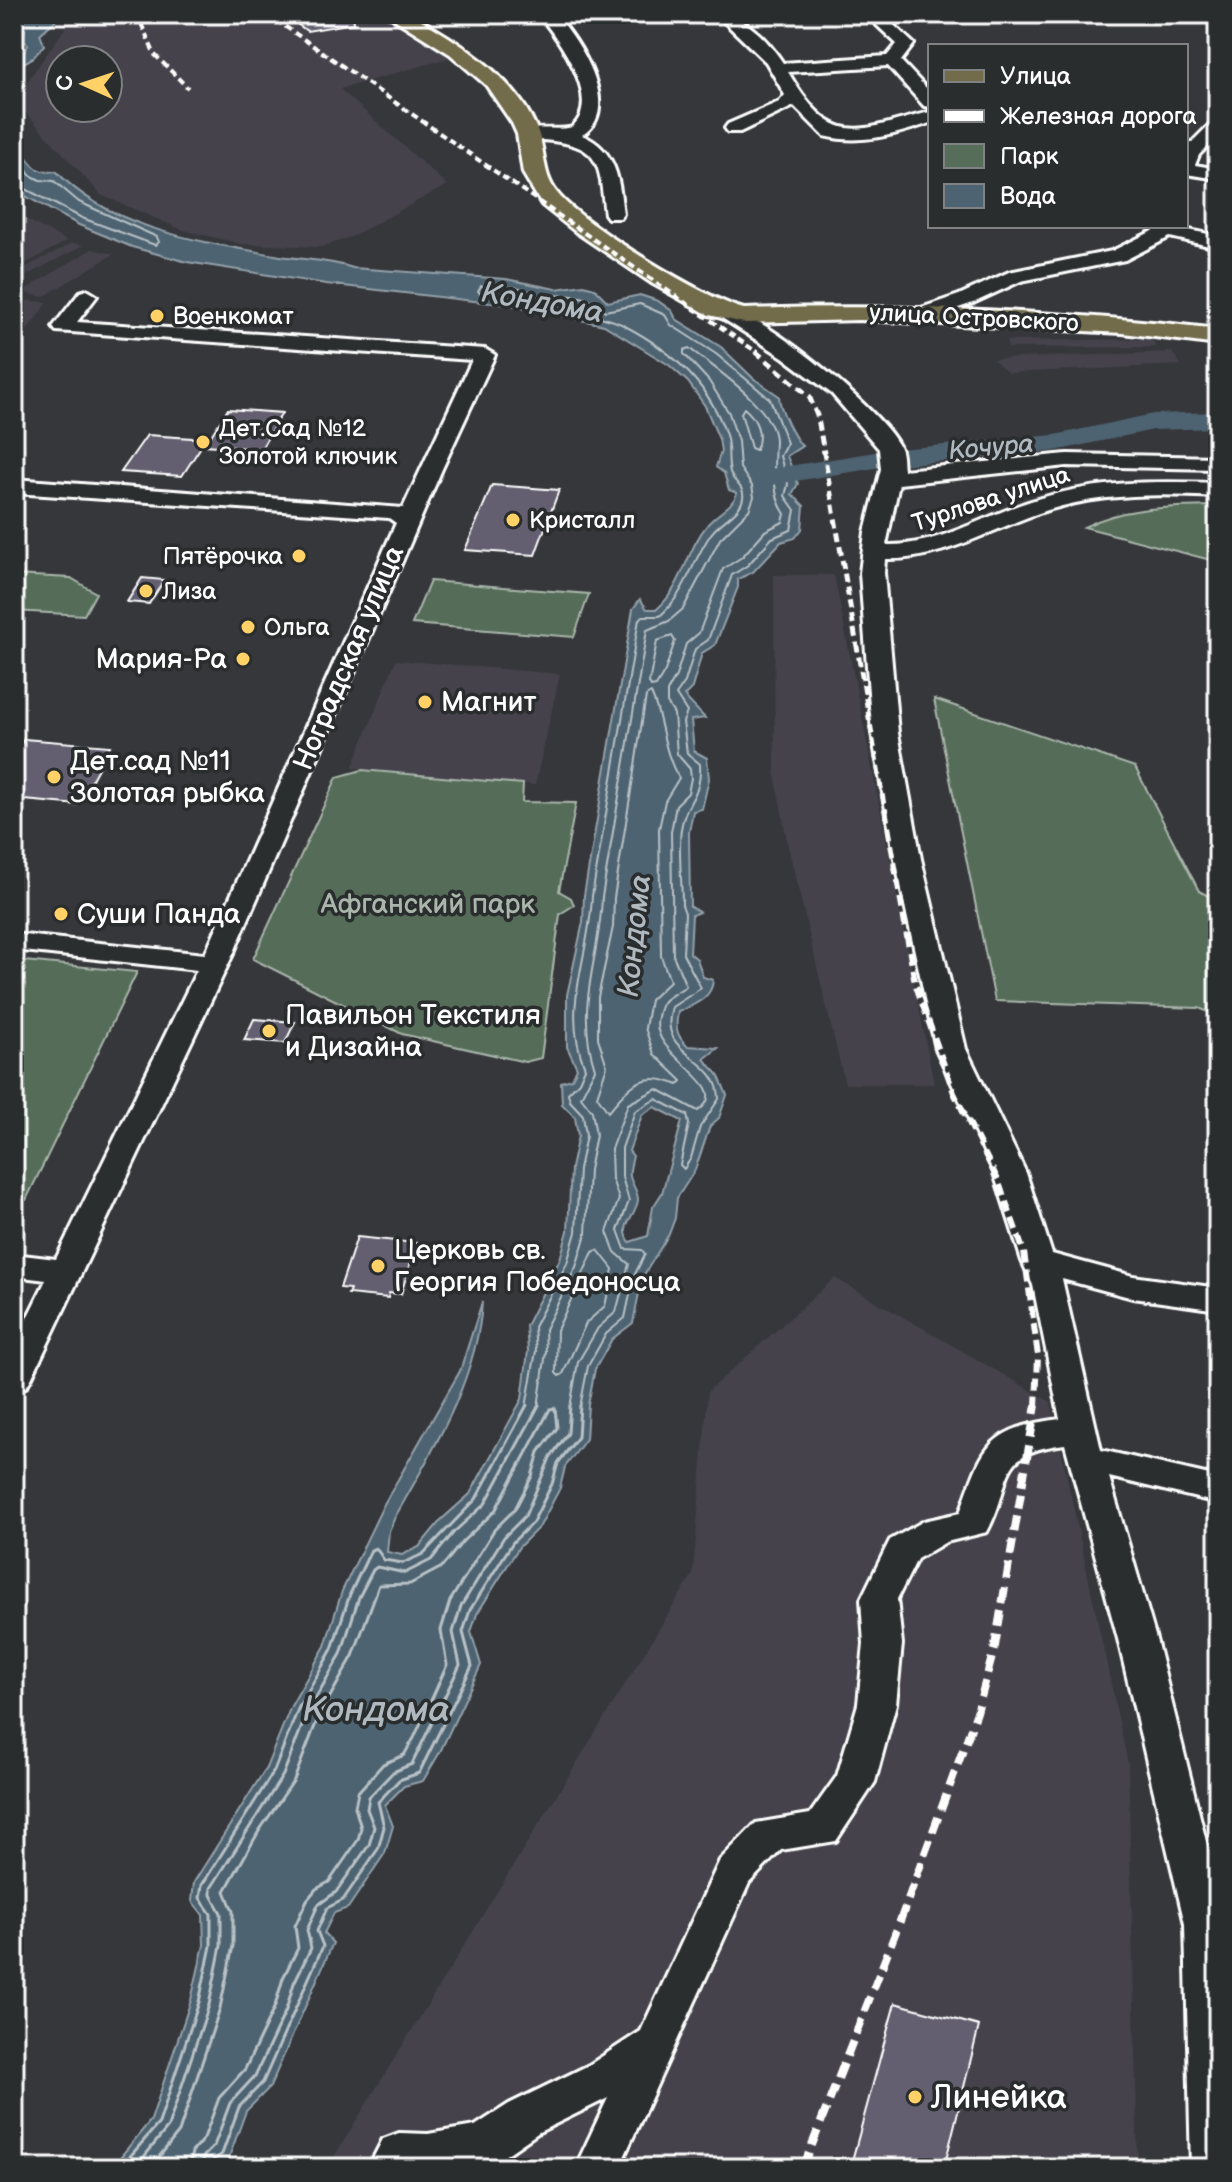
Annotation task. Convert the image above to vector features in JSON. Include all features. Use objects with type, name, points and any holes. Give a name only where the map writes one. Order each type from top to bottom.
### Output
[{"type":"main road","points":[[396,14],[457,50],[483,71],[512,103],[528,134],[534,173],[550,200],[584,227],[662,279],[705,305],[729,314]]},
{"type":"main road","name":"улица Островского","points":[[729,314],[919,315],[1123,325],[1218,337]]},
{"type":"street","points":[[546,14],[559,26],[591,87],[593,114],[587,125],[557,134]]},
{"type":"street","points":[[724,14],[753,38],[794,96],[830,132],[857,135],[893,130],[928,113]]},
{"type":"street","points":[[777,68],[892,61],[906,44],[873,14]]},
{"type":"street","points":[[892,61],[928,112]]},
{"type":"street","points":[[734,128],[770,106],[789,103],[794,96]]},
{"type":"street","points":[[1188,162],[1191,153],[1218,126]]},
{"type":"street","points":[[528,134],[557,134],[586,142],[603,154],[614,214]]},
{"type":"street","points":[[1188,168],[1218,174]]},
{"type":"street","points":[[919,315],[966,299],[1016,276],[1118,256],[1173,228],[1218,242]]},
{"type":"street","name":"Ноградская улица","points":[[14,1379],[214,963],[408,520],[485,355],[63,327],[87,296]]},
{"type":"street","points":[[768,339],[767,325],[810,313]]},
{"type":"street","points":[[729,314],[839,390],[891,465],[876,532],[872,573],[885,733],[951,1049],[1010,1173],[1038,1261],[1049,1285],[1083,1444],[1137,1639],[1206,1924],[1213,2168]]},
{"type":"street","points":[[891,465],[1067,460],[1218,463]]},
{"type":"street","points":[[14,486],[394,512],[408,520]]},
{"type":"street","name":"Турлова улица","points":[[875,552],[911,553],[1038,506],[1078,495],[1138,487],[1218,490]]},
{"type":"street","points":[[14,942],[214,963]]},
{"type":"street","points":[[1038,1261],[1133,1287],[1218,1299]]},
{"type":"street","points":[[14,1265],[66,1271]]},
{"type":"street","points":[[597,2168],[734,1872],[770,1835],[822,1829],[855,1782],[877,1704],[883,1644],[879,1599],[903,1550],[937,1531],[974,1523],[1002,1449],[1018,1440],[1083,1444],[1218,1490]]},
{"type":"street","points":[[390,2168],[399,2153],[428,2154],[484,2145],[524,2118],[604,2079],[656,2044]]},
{"type":"shaded area","points":[[75,14],[386,14],[412,29],[449,58],[340,89],[447,185],[351,237],[321,247],[242,244],[183,230],[101,195],[14,100],[44,58],[44,124],[124,124],[124,44],[54,44]]},
{"type":"shaded area","points":[[14,213],[67,241],[14,270]]},
{"type":"shaded area","points":[[73,243],[84,245],[14,282],[14,273]]},
{"type":"shaded area","points":[[92,249],[114,254],[43,297],[21,292]]},
{"type":"shaded area","points":[[18,300],[48,302],[20,340],[14,341],[14,305]]},
{"type":"shaded area","points":[[1152,339],[1156,347],[1008,348],[1006,341]]},
{"type":"shaded area","points":[[1172,352],[1181,365],[1008,373],[993,359]]},
{"type":"shaded area","points":[[774,575],[834,575],[934,1084],[845,1084],[788,846],[775,774]]},
{"type":"shaded area","points":[[396,660],[560,674],[535,785],[352,768]]},
{"type":"shaded area","points":[[835,1278],[1051,1402],[1128,1764],[1138,2168],[327,2168],[693,1574],[708,1391]]},
{"type":"green space","points":[[1218,506],[1218,562],[1084,527],[1132,511]]},
{"type":"green space","points":[[14,575],[71,578],[96,593],[84,615],[14,611]]},
{"type":"green space","points":[[430,581],[589,594],[574,637],[412,624]]},
{"type":"green space","points":[[934,699],[1135,767],[1199,891],[1218,901],[1218,1016],[1199,1008],[995,1001]]},
{"type":"green space","name":"Афганский парк","points":[[362,770],[523,784],[522,802],[576,803],[559,891],[571,898],[574,905],[560,914],[541,1058],[525,1062],[402,1034],[253,959],[337,777]]},
{"type":"green space","points":[[14,960],[137,972],[26,1200],[14,1199]]},
{"type":"water","points":[[14,14],[52,14],[58,18],[40,34],[44,45],[33,58],[14,68],[14,56],[28,45],[24,40],[25,30],[17,34],[14,44]]},
{"type":"water","name":"Кондома","points":[[14,140],[36,168],[56,171],[78,191],[103,207],[130,220],[187,238],[353,268],[506,279],[556,289],[584,285],[594,288],[608,302],[640,295],[658,301],[672,311],[676,319],[721,347],[753,378],[779,396],[781,408],[802,446],[787,456],[798,484],[792,494],[804,506],[802,529],[795,538],[781,542],[753,572],[738,579],[738,587],[715,645],[702,653],[692,688],[684,696],[705,718],[691,720],[694,751],[707,758],[709,779],[702,809],[693,811],[689,832],[690,906],[699,912],[692,915],[690,953],[697,959],[703,977],[713,980],[705,997],[678,1012],[677,1026],[687,1046],[718,1048],[704,1059],[718,1074],[727,1095],[719,1118],[710,1126],[695,1170],[677,1198],[669,1234],[642,1278],[633,1323],[612,1339],[595,1369],[586,1439],[565,1467],[560,1488],[540,1526],[519,1547],[477,1614],[471,1632],[481,1665],[440,1752],[423,1781],[404,1786],[385,1805],[393,1826],[385,1853],[348,1908],[334,1913],[324,1933],[333,1943],[270,2087],[246,2111],[228,2160],[213,2168],[104,2168],[117,2161],[151,2120],[191,2000],[204,1945],[203,1915],[192,1901],[194,1882],[266,1768],[291,1706],[325,1646],[342,1591],[384,1504],[460,1371],[482,1302],[479,1330],[462,1386],[438,1440],[395,1517],[389,1531],[387,1552],[402,1555],[419,1547],[441,1520],[470,1494],[522,1399],[528,1351],[526,1326],[560,1259],[568,1231],[571,1168],[578,1136],[575,1117],[562,1104],[561,1082],[572,1079],[577,1068],[567,1047],[567,995],[583,922],[584,895],[633,609],[640,599],[647,609],[657,609],[666,600],[701,534],[737,493],[729,490],[724,473],[716,467],[721,451],[719,439],[705,406],[688,382],[669,365],[604,325],[517,306],[326,284],[187,262],[132,247],[79,225],[14,190]],"holes":[[[655,1107],[682,1121],[662,1193],[653,1207],[648,1236],[630,1242],[626,1231],[638,1200],[630,1176],[633,1156],[629,1151],[642,1115]]]},
{"type":"building","points":[[283,14],[353,14],[354,23],[307,31]]},
{"type":"building","points":[[228,409],[282,413],[261,449],[205,445]]},
{"type":"building","points":[[147,435],[206,439],[182,476],[121,472]]},
{"type":"building","name":"Кристалл","points":[[492,485],[559,490],[535,555],[465,550]]},
{"type":"building","name":"Лиза","points":[[142,578],[164,580],[149,604],[127,602]]},
{"type":"building","name":"Дет.сад №11 Золотая рыбка","points":[[24,739],[110,746],[78,805],[14,799],[14,755]]},
{"type":"building","name":"Павильон Текстиля и Дизайна","points":[[254,1019],[295,1022],[285,1043],[244,1040]]},
{"type":"building","name":"Церковь св. Георгия Победоносца","points":[[357,1237],[416,1243],[401,1294],[389,1293],[388,1298],[348,1294],[350,1289],[340,1288]]},
{"type":"building","name":"Линейка","points":[[895,2003],[979,2026],[944,2168],[850,2168]]},
{"type":"waterway","name":"Кочура","points":[[764,478],[888,458],[1055,443],[1153,422],[1218,420]]},
{"type":"railway","points":[[137,14],[155,55],[188,88]]},
{"type":"railway","points":[[267,14],[758,353]]},
{"type":"railway","points":[[755,351],[809,396],[818,418],[885,811]]},
{"type":"railway","points":[[885,809],[915,983],[954,1093],[998,1180],[1024,1252],[1038,1356],[1036,1407]]},
{"type":"railway","points":[[803,2168],[900,1921],[977,1712],[995,1646],[1036,1405]]},
{"type":"place","name":"Военкомат","points":[[157,316]]},
{"type":"place","name":"Дет.Сад №12 Золотой ключик","points":[[203,442]]},
{"type":"place","name":"Кристалл","points":[[513,520]]},
{"type":"place","name":"Пятёрочка","points":[[299,556]]},
{"type":"place","name":"Лиза","points":[[146,591]]},
{"type":"place","name":"Ольга","points":[[248,627]]},
{"type":"place","name":"Мария-Ра","points":[[243,659]]},
{"type":"place","name":"Магнит","points":[[425,702]]},
{"type":"place","name":"Дет.сад №11 Золотая рыбка","points":[[54,777]]},
{"type":"place","name":"Суши Панда","points":[[61,914]]},
{"type":"place","name":"Павильон Текстиля и Дизайна","points":[[269,1031]]},
{"type":"place","name":"Церковь св. Георгия Победоносца","points":[[378,1266]]},
{"type":"place","name":"Линейка","points":[[915,2097]]}]
